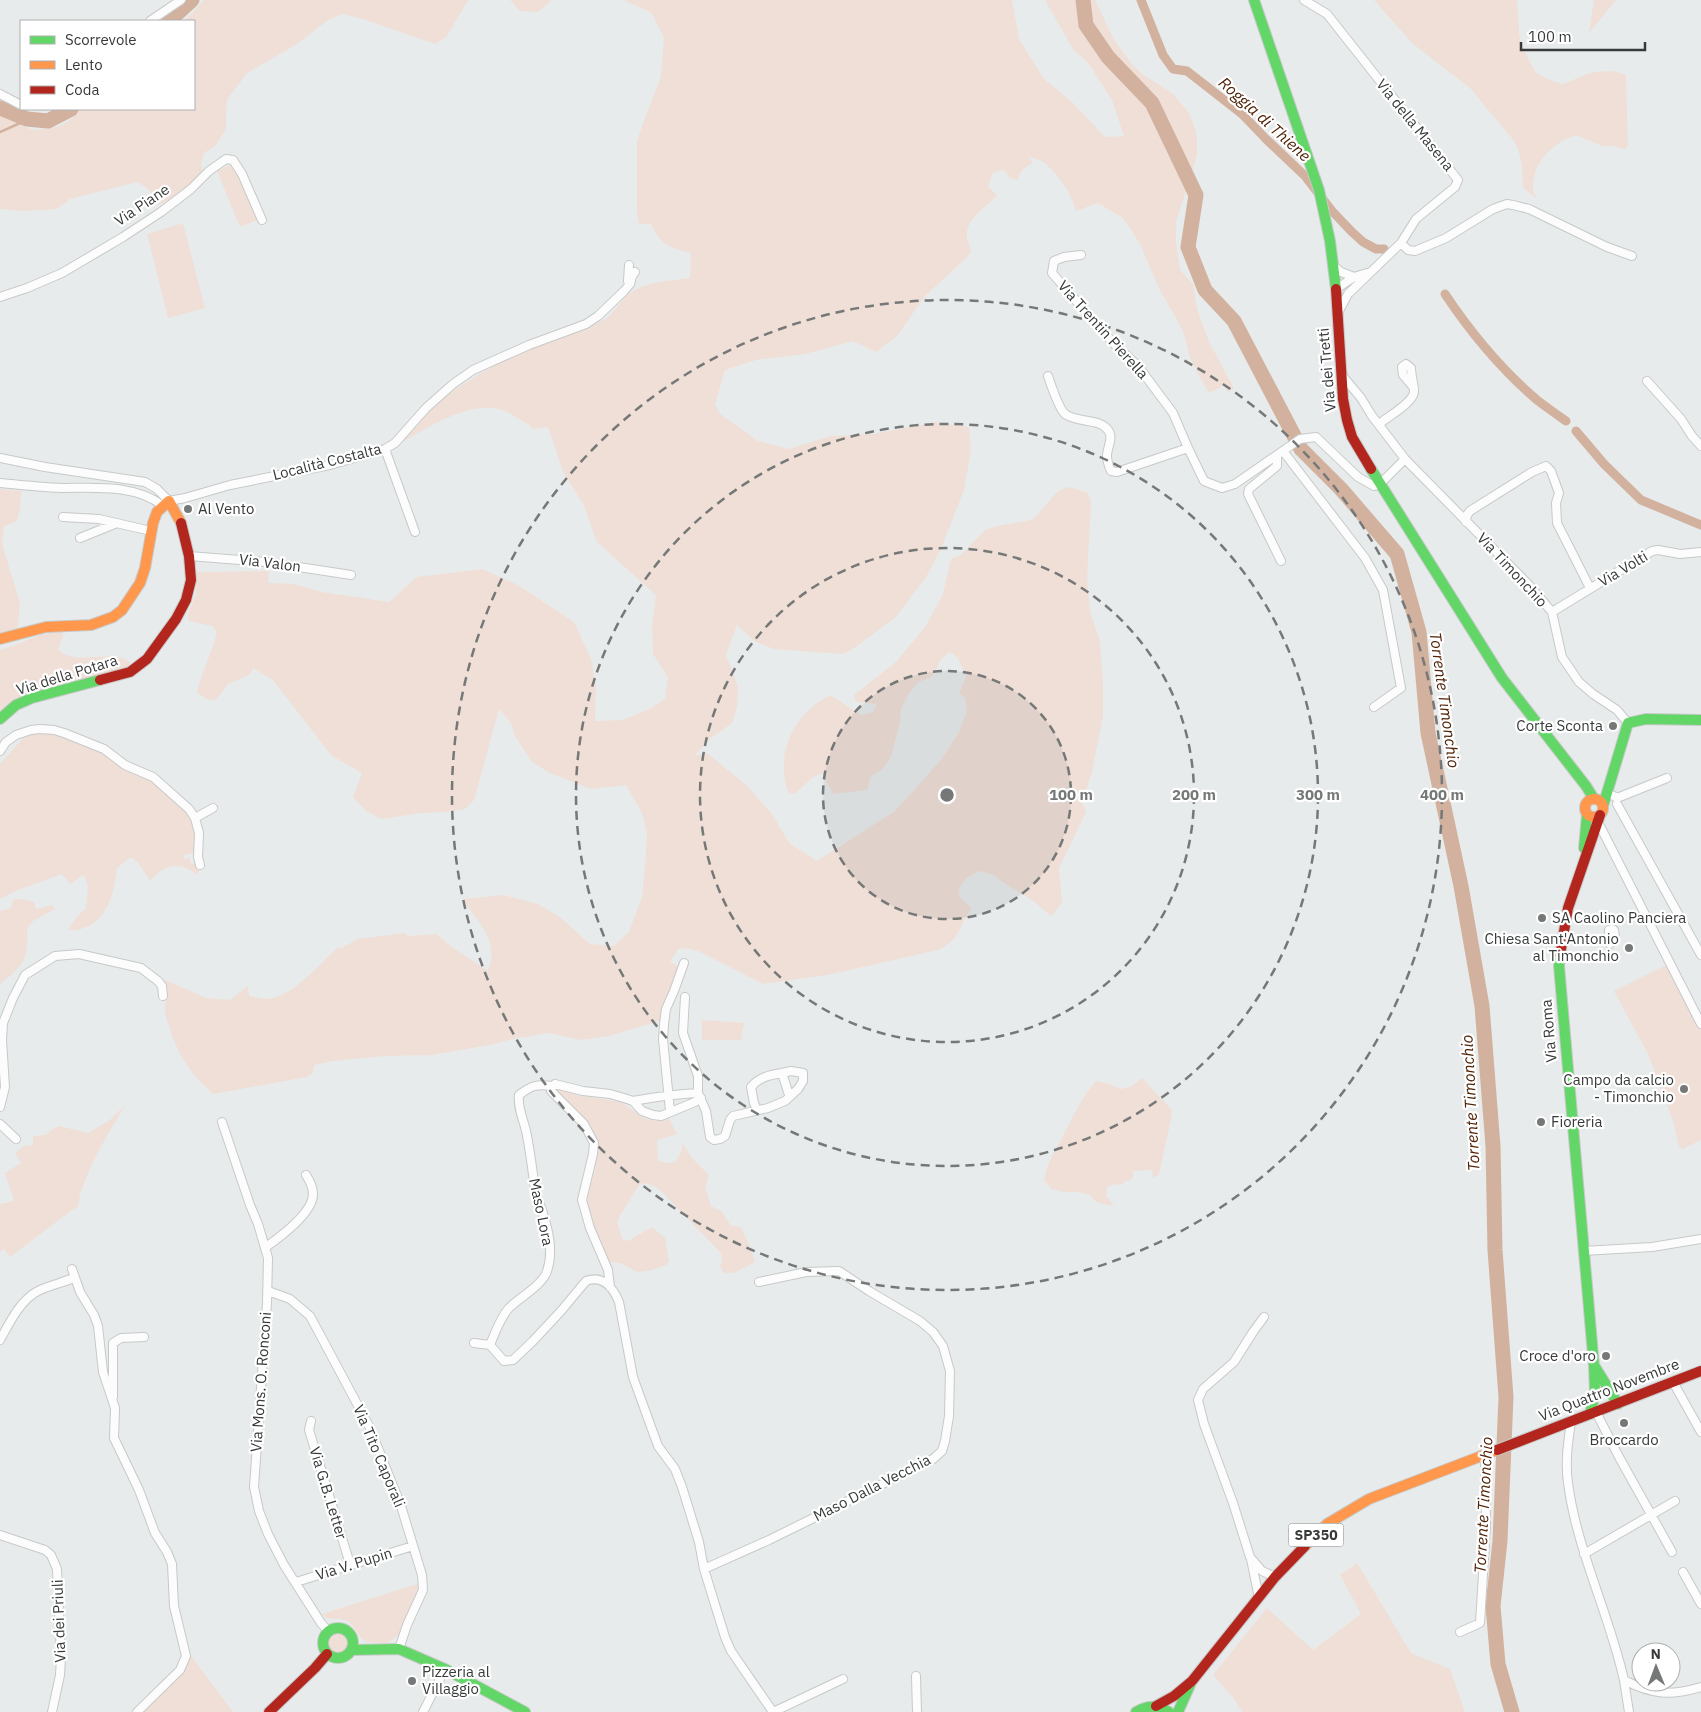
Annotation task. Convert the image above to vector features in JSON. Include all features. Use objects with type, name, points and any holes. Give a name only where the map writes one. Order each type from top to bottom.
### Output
[{"type":"street","points":[[151,20],[181,0]]},
{"type":"street","name":"Via dei Tretti","points":[[1254,0],[1323,203],[1335,267],[1345,410],[1352,437],[1502,678],[1575,771],[1596,809]]},
{"type":"street","name":"Via della Masena","points":[[1304,0],[1327,14],[1458,180],[1453,190],[1416,219],[1401,243],[1348,294],[1338,314]]},
{"type":"street","points":[[0,94],[20,104]]},
{"type":"street","name":"Via Piane","points":[[0,298],[62,273],[123,237],[191,190],[209,172],[226,159],[233,160],[239,169],[262,220]]},
{"type":"street","points":[[1401,243],[1408,250],[1415,251],[1446,238],[1493,209],[1506,204],[1529,209],[1607,247],[1632,256]]},
{"type":"street","name":"Via Trentin Pierella","points":[[1081,255],[1058,258],[1054,262],[1052,273],[1114,344],[1138,366],[1173,413],[1204,481],[1222,488],[1235,484],[1300,439],[1316,437],[1358,477],[1374,486],[1380,484]]},
{"type":"street","points":[[627,287],[629,266]]},
{"type":"street","points":[[1335,267],[1341,272],[1354,277]]},
{"type":"street","name":"Via della Masena","points":[[1336,289],[1354,277],[1371,271]]},
{"type":"street","name":"Località Costalta","points":[[166,503],[230,485],[330,465],[385,449],[395,443],[426,408],[453,384],[473,370],[529,345],[586,324],[598,316],[627,287],[635,272]]},
{"type":"street","name":"Via della Masena","points":[[1336,289],[1349,288],[1362,280]]},
{"type":"street","name":"Via Timonchio","points":[[1342,374],[1405,459],[1530,586],[1552,612],[1562,657],[1579,682],[1617,710],[1628,723]]},
{"type":"street","points":[[1048,376],[1063,413],[1071,417],[1103,425],[1109,432],[1111,438],[1107,456],[1111,471],[1117,472],[1188,448]]},
{"type":"street","points":[[1647,381],[1681,419],[1701,446]]},
{"type":"street","points":[[1378,424],[1408,402],[1413,396],[1414,388]]},
{"type":"street","points":[[385,449],[415,532]]},
{"type":"street","points":[[1283,451],[1365,558],[1383,590],[1401,688],[1374,708]]},
{"type":"street","name":"Via Trentin Pierella","points":[[1281,561],[1248,494],[1249,489],[1277,466],[1283,451]]},
{"type":"street","points":[[0,458],[45,467],[145,482],[157,489],[179,518],[189,556]]},
{"type":"street","points":[[1380,484],[1405,459]]},
{"type":"street","points":[[1466,522],[1467,515],[1470,512],[1532,472],[1546,466],[1551,471],[1559,493],[1556,502],[1557,523],[1590,588]]},
{"type":"street","points":[[0,483],[113,489],[137,493],[166,503]]},
{"type":"street","points":[[0,639],[46,627],[91,625],[113,617],[122,610],[140,583],[157,512],[166,503]]},
{"type":"street","points":[[63,516],[100,519],[151,532]]},
{"type":"street","points":[[80,538],[116,523]]},
{"type":"street","name":"Via Volti","points":[[1552,612],[1655,550],[1680,554],[1701,552]]},
{"type":"street","name":"Via Valon","points":[[189,556],[266,562],[350,575]]},
{"type":"street","name":"Via della Potara","points":[[0,719],[16,705],[32,698],[130,672],[137,668],[147,659],[176,619],[186,600],[191,580],[189,556]]},
{"type":"street","points":[[1628,723],[1650,718],[1701,720]]},
{"type":"street","name":"Via Roma","points":[[1593,1413],[1595,1393],[1594,1366],[1559,966],[1562,926],[1586,841],[1596,809],[1608,786],[1628,723]]},
{"type":"street","points":[[0,751],[6,742],[16,735],[31,730],[54,730],[104,749],[125,765],[153,777],[189,809],[195,818],[200,864]]},
{"type":"street","points":[[1608,786],[1612,797],[1617,798],[1667,778]]},
{"type":"street","points":[[1632,792],[1631,796],[1617,804],[1596,809],[1610,848],[1701,1024]]},
{"type":"street","points":[[1617,804],[1701,955]]},
{"type":"street","points":[[195,818],[213,808]]},
{"type":"street","name":"Via Roma","points":[[1579,871],[1593,837],[1596,809]]},
{"type":"street","points":[[1593,837],[1610,848]]},
{"type":"street","points":[[1609,930],[1610,944],[1612,929],[1614,930],[1615,937]]},
{"type":"street","points":[[0,1107],[5,1087],[2,1040],[3,1023],[25,975],[55,956],[79,954],[141,968],[162,986],[163,996]]},
{"type":"street","points":[[670,1111],[663,1039],[664,1015],[684,963]]},
{"type":"street","points":[[685,997],[683,1033],[698,1076],[699,1095],[706,1111],[710,1136],[714,1140],[725,1136],[733,1116],[758,1110],[785,1101],[789,1095],[798,1089],[803,1081],[803,1073],[791,1071],[768,1075],[752,1085],[754,1103],[758,1110]]},
{"type":"street","points":[[782,1073],[789,1095]]},
{"type":"street","name":"Maso Lora","points":[[490,1345],[497,1328],[509,1308],[547,1273],[550,1258],[549,1236],[542,1208],[536,1199],[528,1136],[518,1102],[520,1095],[526,1089],[538,1084],[552,1086]]},
{"type":"street","points":[[610,1287],[608,1270],[590,1228],[582,1200],[594,1154],[594,1142],[584,1124],[551,1091],[552,1086],[561,1084],[583,1091],[610,1094],[633,1101],[669,1094],[699,1095]]},
{"type":"street","points":[[633,1101],[642,1111],[662,1116],[695,1102],[699,1095]]},
{"type":"street","name":"Via Mons. O. Ronconi","points":[[222,1122],[266,1247],[268,1258],[268,1291],[254,1487],[259,1511],[268,1534],[284,1565],[328,1631]]},
{"type":"street","points":[[0,1124],[16,1139]]},
{"type":"street","points":[[266,1247],[299,1219],[310,1204],[313,1195],[312,1185],[306,1176]]},
{"type":"street","points":[[1583,1251],[1652,1247],[1700,1240]]},
{"type":"street","points":[[72,1269],[78,1287],[98,1326],[103,1372],[113,1402]]},
{"type":"street","name":"Maso Dalla Vecchia","points":[[704,1569],[769,1540],[933,1459],[942,1451],[945,1441],[949,1416],[950,1372],[943,1346],[933,1332],[920,1321],[869,1291],[840,1271],[806,1272],[759,1282]]},
{"type":"street","points":[[474,1343],[490,1345],[504,1361],[513,1360],[549,1325],[586,1281],[592,1278],[601,1280],[614,1290],[633,1377],[658,1446],[675,1469],[682,1486],[699,1542],[704,1569],[728,1644],[773,1712],[842,1679]]},
{"type":"street","points":[[0,1340],[29,1297],[38,1291],[72,1279]]},
{"type":"street","name":"Via Tito Caporali","points":[[268,1291],[290,1299],[310,1316],[370,1428],[401,1506],[422,1575],[423,1590],[407,1625],[399,1649]]},
{"type":"street","points":[[1259,1598],[1250,1557],[1234,1503],[1204,1424],[1198,1400],[1203,1389],[1234,1362],[1264,1317]]},
{"type":"street","points":[[137,1712],[180,1670],[186,1656],[174,1606],[172,1564],[155,1533],[139,1490],[114,1438],[113,1343],[120,1338],[144,1337]]},
{"type":"street","name":"Via Roma","points":[[1594,1366],[1618,1404]]},
{"type":"street","name":"Via Quattro Novembre","points":[[1487,1453],[1701,1371]]},
{"type":"street","points":[[1673,1382],[1701,1432]]},
{"type":"street","points":[[1595,1393],[1607,1408]]},
{"type":"street","points":[[1593,1413],[1672,1552]]},
{"type":"street","name":"Via G.B. Letter","points":[[311,1421],[309,1430],[350,1564]]},
{"type":"street","points":[[1571,1422],[1566,1458],[1568,1482],[1584,1554],[1618,1652],[1630,1712]]},
{"type":"street","points":[[1460,1632],[1480,1623],[1486,1526],[1487,1453]]},
{"type":"street","name":"SP350","points":[[1136,1712],[1148,1706],[1156,1706],[1174,1696],[1192,1681],[1275,1577],[1328,1524],[1368,1499],[1487,1453]]},
{"type":"street","points":[[1584,1554],[1675,1501]]},
{"type":"street","name":"Via dei Priuli","points":[[0,1536],[45,1550],[51,1556],[57,1569],[59,1580],[61,1658],[59,1682],[52,1712]]},
{"type":"street","name":"Via V. Pupin","points":[[296,1582],[413,1546]]},
{"type":"street","points":[[1250,1557],[1262,1571],[1275,1577]]},
{"type":"street","points":[[1683,1572],[1701,1604]]},
{"type":"street","points":[[352,1650],[353,1640],[348,1631],[338,1627],[328,1631],[322,1642],[327,1654],[340,1658],[352,1650],[399,1649],[445,1669],[525,1712]]},
{"type":"street","points":[[269,1712],[327,1654]]},
{"type":"street","points":[[423,1712],[445,1669]]},
{"type":"street","points":[[916,1676],[917,1712]]},
{"type":"street","points":[[1624,1680],[1651,1692],[1672,1694],[1701,1687]]},
{"type":"street","name":"SP350","points":[[1178,1712],[1192,1681]]},
{"type":"street","points":[[1156,1706],[1169,1712]]},
{"type":"shaded area","points":[[204,0],[468,0],[447,36],[435,44],[363,19],[342,14],[328,20],[297,44],[247,73],[227,100],[226,129],[216,145],[204,153],[201,163],[202,173],[170,199],[158,205],[148,189],[137,182],[70,199],[57,209],[22,211],[0,209],[0,113],[28,128],[38,130],[60,126],[69,121],[79,110],[195,110],[195,20],[186,20]]},
{"type":"shaded area","points":[[510,0],[552,0],[538,12],[520,11]]},
{"type":"shaded area","points":[[624,0],[1012,0],[1019,39],[1044,79],[1073,103],[1105,137],[1124,136],[1112,100],[1089,64],[1073,49],[1046,2],[1046,0],[1095,0],[1114,40],[1132,64],[1142,74],[1173,94],[1189,113],[1195,128],[1197,155],[1176,222],[1176,243],[1180,270],[1193,284],[1197,309],[1209,342],[1234,388],[1228,392],[1224,385],[1209,393],[1190,357],[1183,331],[1159,288],[1140,244],[1123,218],[1098,203],[1076,211],[1068,191],[1053,171],[1041,161],[1028,157],[1033,162],[1021,171],[1018,180],[1010,178],[1003,169],[992,174],[988,187],[997,195],[975,216],[968,226],[967,237],[971,252],[925,296],[897,336],[876,352],[853,341],[805,354],[756,360],[725,370],[715,404],[720,414],[758,441],[789,449],[831,436],[874,434],[936,422],[969,427],[971,450],[964,490],[940,551],[926,577],[895,618],[843,654],[774,649],[754,641],[737,625],[726,655],[738,687],[737,707],[732,723],[710,739],[694,756],[707,753],[746,785],[772,814],[789,843],[817,861],[895,811],[941,760],[959,732],[967,711],[965,698],[959,693],[966,677],[958,658],[950,652],[941,659],[930,678],[918,682],[908,695],[901,709],[900,722],[891,757],[882,770],[871,776],[867,790],[833,794],[822,773],[813,777],[795,794],[788,792],[784,763],[786,749],[797,723],[817,703],[830,695],[861,715],[873,712],[877,704],[856,702],[854,695],[896,662],[925,627],[943,594],[951,559],[962,554],[985,530],[1031,520],[1058,491],[1069,487],[1088,493],[1091,503],[1087,577],[1090,612],[1100,641],[1103,716],[1092,772],[1082,802],[1086,812],[1059,868],[1062,903],[1051,916],[1032,900],[994,875],[980,871],[972,875],[960,887],[959,897],[972,908],[952,941],[938,950],[827,975],[763,984],[698,951],[687,948],[678,949],[670,962],[677,966],[679,972],[662,1020],[609,1036],[581,1040],[549,1033],[432,1055],[385,1056],[333,1061],[314,1065],[313,1072],[307,1077],[213,1094],[189,1068],[174,1041],[165,1012],[168,989],[163,979],[206,998],[230,1000],[248,986],[249,996],[268,999],[277,997],[296,986],[337,948],[342,948],[358,939],[405,933],[408,936],[436,934],[453,948],[488,971],[491,958],[489,940],[464,899],[503,895],[538,904],[561,918],[590,944],[614,946],[629,932],[642,897],[647,833],[642,813],[626,785],[591,789],[550,773],[532,762],[515,736],[511,723],[499,709],[474,800],[465,809],[382,819],[366,811],[353,797],[362,773],[331,755],[273,680],[253,668],[249,675],[228,684],[216,700],[208,699],[197,692],[217,632],[212,626],[189,621],[188,614],[196,594],[197,572],[269,571],[268,583],[293,584],[322,592],[389,602],[417,577],[482,569],[518,585],[574,622],[591,659],[596,685],[595,721],[623,720],[648,710],[665,699],[668,677],[653,654],[652,626],[656,595],[597,542],[584,506],[563,471],[548,427],[532,429],[514,416],[498,409],[473,409],[448,418],[401,443],[429,410],[461,386],[499,363],[536,345],[584,329],[606,319],[629,294],[643,286],[690,278],[691,253],[667,244],[654,231],[651,224],[639,224],[637,212],[637,141],[661,77],[664,38],[652,13]]},
{"type":"shaded area","points":[[1374,0],[1517,0],[1521,45],[1536,73],[1563,84],[1593,72],[1613,71],[1626,75],[1628,146],[1625,149],[1603,146],[1576,135],[1562,141],[1541,160],[1538,167],[1533,187],[1538,200],[1523,188],[1521,160],[1513,139],[1471,89],[1412,43]]},
{"type":"shaded area","points":[[1594,0],[1616,0],[1589,33]]},
{"type":"shaded area","points":[[235,163],[260,219],[240,227],[217,171]]},
{"type":"shaded area","points":[[183,223],[205,308],[168,318],[147,234]]},
{"type":"shaded area","points":[[0,489],[21,491],[17,521],[4,526],[2,544],[20,603],[18,625],[20,639],[0,645]]},
{"type":"shaded area","points":[[61,630],[63,636],[58,650],[66,655],[84,658],[122,658],[130,662],[129,667],[27,695],[14,706],[0,712],[0,650],[45,633]]},
{"type":"shaded area","points":[[49,732],[75,740],[118,763],[144,773],[166,791],[183,808],[197,832],[198,838],[195,855],[192,853],[183,855],[184,859],[190,858],[191,864],[198,863],[199,871],[197,875],[185,867],[172,866],[160,871],[150,881],[139,864],[133,858],[129,858],[117,868],[110,901],[105,911],[99,919],[80,929],[68,930],[74,920],[86,908],[88,886],[84,875],[70,884],[62,874],[15,891],[0,899],[0,764],[25,736]]},
{"type":"shaded area","points":[[23,899],[34,902],[36,909],[52,905],[55,909],[33,921],[27,929],[27,948],[23,961],[0,984],[0,910],[11,908],[13,900]]},
{"type":"shaded area","points":[[1666,965],[1701,1031],[1701,1140],[1683,1149],[1679,1147],[1673,1121],[1648,1054],[1614,991]]},
{"type":"shaded area","points":[[702,1020],[744,1023],[741,1040],[702,1040]]},
{"type":"shaded area","points":[[1142,1078],[1171,1109],[1172,1115],[1159,1174],[1153,1178],[1152,1170],[1133,1171],[1133,1178],[1123,1182],[1123,1184],[1110,1185],[1107,1188],[1106,1196],[1114,1206],[1096,1202],[1090,1195],[1079,1192],[1064,1192],[1051,1189],[1044,1180],[1050,1162],[1086,1093],[1096,1081],[1121,1089],[1132,1086]]},
{"type":"shaded area","points":[[559,1087],[577,1095],[621,1102],[645,1119],[656,1121],[669,1118],[677,1134],[657,1140],[658,1161],[675,1162],[683,1144],[692,1158],[709,1175],[705,1188],[711,1206],[721,1211],[731,1226],[741,1227],[755,1262],[734,1273],[724,1273],[720,1266],[723,1259],[720,1252],[658,1188],[646,1183],[639,1185],[617,1221],[622,1239],[628,1241],[652,1227],[665,1238],[669,1261],[666,1265],[652,1270],[637,1272],[620,1263],[607,1262],[594,1233],[587,1210],[588,1194],[596,1164],[596,1140],[554,1088]]},
{"type":"shaded area","points":[[125,1105],[90,1168],[77,1209],[76,1207],[10,1257],[4,1249],[0,1252],[0,1204],[14,1201],[5,1173],[21,1163],[15,1153],[24,1146],[33,1145],[33,1136],[46,1135],[59,1126],[88,1133],[110,1120]]},
{"type":"shaded area","points":[[1357,1563],[1411,1653],[1450,1669],[1465,1712],[1242,1712],[1232,1696],[1213,1675],[1267,1608],[1313,1650],[1361,1614],[1340,1575]]},
{"type":"shaded area","points":[[420,1583],[421,1587],[400,1634],[387,1643],[367,1642],[361,1638],[350,1622],[326,1618],[322,1614]]},
{"type":"shaded area","points":[[338,1631],[346,1634],[349,1642],[346,1650],[338,1653],[330,1650],[327,1642],[330,1634]]},
{"type":"shaded area","points":[[189,1655],[233,1712],[138,1712]]},
{"type":"waterway","points":[[170,20],[192,0]]},
{"type":"waterway","name":"Torrente Timonchio","points":[[1083,0],[1086,25],[1108,57],[1152,103],[1196,195],[1188,247],[1205,290],[1234,321],[1301,449],[1341,489],[1397,554],[1419,632],[1428,733],[1461,886],[1482,1006],[1493,1146],[1495,1250],[1506,1397],[1500,1541],[1493,1606],[1498,1664],[1512,1712]]},
{"type":"waterway","name":"Roggia di Thiene","points":[[1141,0],[1163,55],[1173,69],[1187,71],[1242,114],[1305,176],[1332,211],[1351,231],[1363,242],[1376,249],[1384,249]]},
{"type":"waterway","points":[[0,108],[27,119],[48,121],[69,110]]},
{"type":"waterway","points":[[0,132],[29,119]]},
{"type":"waterway","name":"Roggia di Thiene","points":[[1445,294],[1465,323],[1499,364],[1537,400],[1566,421]]},
{"type":"waterway","name":"Roggia di Thiene","points":[[1576,431],[1604,464],[1641,500],[1701,525]]},
{"type":"traffic: fast","points":[[1254,0],[1319,190],[1330,241],[1336,289]]},
{"type":"traffic: fast","points":[[1371,469],[1502,678],[1594,799]]},
{"type":"traffic: fast","points":[[0,719],[16,705],[32,698],[100,680]]},
{"type":"traffic: fast","points":[[1603,806],[1628,723],[1646,719],[1701,720]]},
{"type":"traffic: fast","points":[[1584,848],[1587,815]]},
{"type":"traffic: fast","points":[[1560,955],[1559,966],[1594,1366],[1595,1393],[1590,1414]]},
{"type":"traffic: fast","points":[[1595,1367],[1618,1404]]},
{"type":"traffic: fast","points":[[338,1628],[349,1632],[353,1643],[349,1654],[338,1658],[327,1654],[323,1643],[327,1632],[338,1628]]},
{"type":"traffic: fast","points":[[352,1650],[399,1649],[445,1669],[525,1712]]},
{"type":"traffic: fast","points":[[1178,1712],[1190,1685]]},
{"type":"traffic: fast","points":[[1136,1712],[1152,1707],[1169,1712]]},
{"type":"traffic: slow","points":[[0,639],[46,627],[91,625],[113,617],[122,610],[140,583],[157,512],[169,501],[181,523]]},
{"type":"traffic: slow","points":[[1590,799],[1598,799],[1603,804],[1603,808],[1601,815],[1590,817],[1585,812],[1585,804],[1590,799]]},
{"type":"traffic: slow","points":[[1305,1546],[1327,1524],[1369,1499],[1497,1450]]},
{"type":"traffic: jam","points":[[1336,289],[1343,399],[1347,420],[1352,437],[1371,469]]},
{"type":"traffic: jam","points":[[100,680],[130,672],[147,659],[176,619],[186,600],[191,580],[189,556],[181,523]]},
{"type":"traffic: jam","points":[[1560,955],[1568,908],[1600,815]]},
{"type":"traffic: jam","points":[[1497,1450],[1701,1371]]},
{"type":"traffic: jam","points":[[1156,1706],[1174,1696],[1192,1681],[1275,1577],[1305,1546]]},
{"type":"traffic: jam","points":[[269,1712],[327,1654]]},
{"type":"place","name":"Al Vento","points":[[188,509]]},
{"type":"place","name":"Corte Sconta","points":[[1613,726]]},
{"type":"place","name":"SA Caolino Panciera","points":[[1542,918]]},
{"type":"place","name":"Chiesa Sant'Antonio al Timonchio","points":[[1629,948]]},
{"type":"place","name":"Campo da calcio - Timonchio","points":[[1684,1089]]},
{"type":"place","name":"Fioreria","points":[[1541,1122]]},
{"type":"place","name":"Croce d'oro","points":[[1606,1356]]},
{"type":"place","name":"Broccardo","points":[[1624,1423]]},
{"type":"place","name":"Pizzeria al Villaggio","points":[[412,1681]]}]
